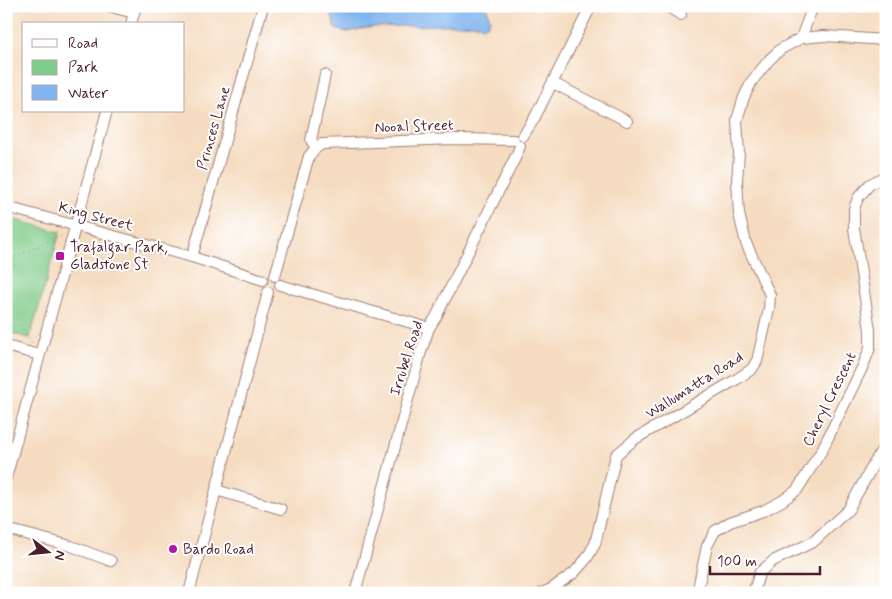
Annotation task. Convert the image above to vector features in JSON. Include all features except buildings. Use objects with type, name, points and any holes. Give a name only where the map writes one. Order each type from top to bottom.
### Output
[{"type":"street","points":[[108,6],[134,14]]},
{"type":"street","name":"Princes Lane","points":[[192,257],[263,6]]},
{"type":"street","name":"Irrubel Road","points":[[356,593],[429,328],[516,156],[519,141],[531,124],[591,6]]},
{"type":"street","points":[[667,6],[681,15]]},
{"type":"street","points":[[801,38],[813,6]]},
{"type":"street","name":"Wallumatta Road","points":[[542,593],[574,573],[596,544],[616,455],[635,440],[752,369],[757,361],[769,309],[770,295],[746,242],[739,214],[737,181],[740,153],[737,120],[744,98],[752,82],[781,48],[801,38],[824,36],[886,40]]},
{"type":"street","points":[[275,276],[310,156],[316,148],[311,140],[325,75]]},
{"type":"street","points":[[552,82],[627,121]]},
{"type":"street","points":[[6,478],[107,112]]},
{"type":"street","name":"Nooal Street","points":[[316,148],[322,144],[455,139],[519,141]]},
{"type":"street","name":"Cheryl Crescent","points":[[697,593],[707,546],[715,531],[730,522],[763,511],[797,490],[822,450],[863,366],[870,348],[870,330],[854,228],[854,210],[858,198],[870,184],[886,176]]},
{"type":"street","name":"King Street","points":[[6,207],[192,257],[264,280]]},
{"type":"street","points":[[267,276],[275,276],[279,279],[279,288],[274,292],[268,292],[263,285],[264,280],[267,276]]},
{"type":"street","points":[[280,285],[429,328]]},
{"type":"street","points":[[189,593],[268,292]]},
{"type":"street","points":[[6,346],[39,355]]},
{"type":"street","points":[[753,593],[760,572],[774,561],[813,542],[848,510],[882,451]]},
{"type":"street","points":[[216,490],[281,508]]},
{"type":"street","points":[[6,528],[71,546],[111,561]]},
{"type":"path","points":[[6,261],[55,237],[65,237]]},
{"type":"path","points":[[20,325],[39,355]]},
{"type":"green space","points":[[6,217],[60,232],[30,338],[6,332]]},
{"type":"water","points":[[330,6],[489,6],[487,9],[490,19],[487,25],[482,27],[478,24],[373,27],[347,32],[335,29]]},
{"type":"place","name":"Trafalgar Park, Gladstone St","points":[[60,256]]},
{"type":"place","name":"Bardo Road","points":[[173,549]]}]
